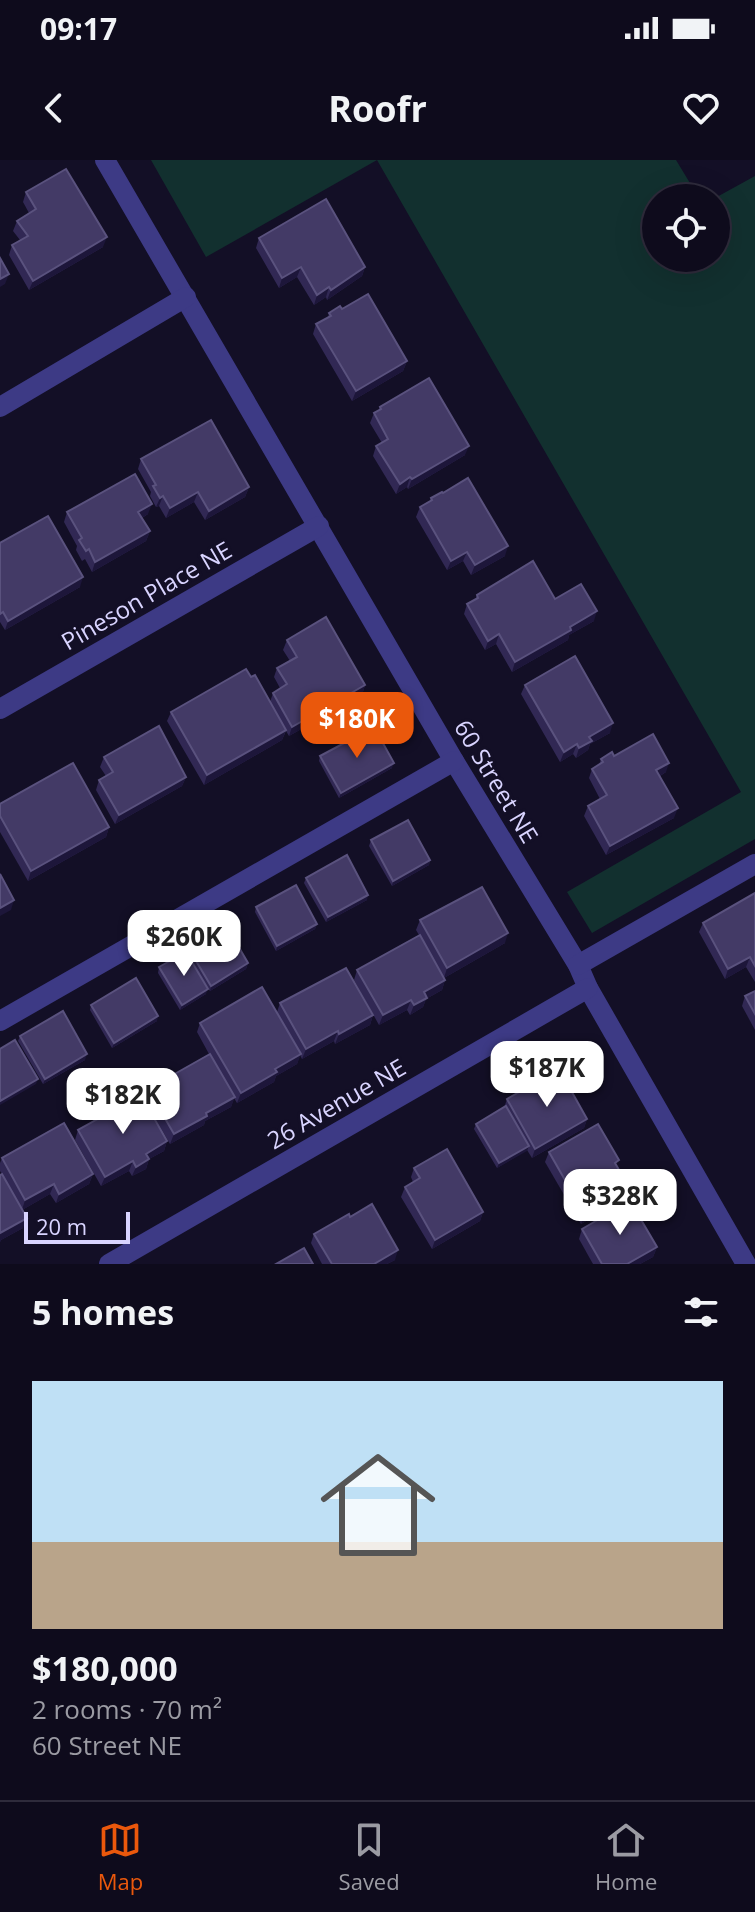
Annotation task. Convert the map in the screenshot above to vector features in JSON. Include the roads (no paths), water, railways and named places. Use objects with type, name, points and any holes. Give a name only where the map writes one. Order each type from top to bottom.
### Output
[{"type":"street","name":"60 Street NE","points":[[105,160],[454,761],[578,965],[588,988],[746,1264]]},
{"type":"street","points":[[0,407],[186,297]]},
{"type":"street","name":"Pineson Place NE","points":[[0,709],[319,526]]},
{"type":"street","points":[[0,1021],[454,761]]},
{"type":"street","points":[[578,965],[755,864]]},
{"type":"street","name":"26 Avenue NE","points":[[109,1264],[588,988]]}]
